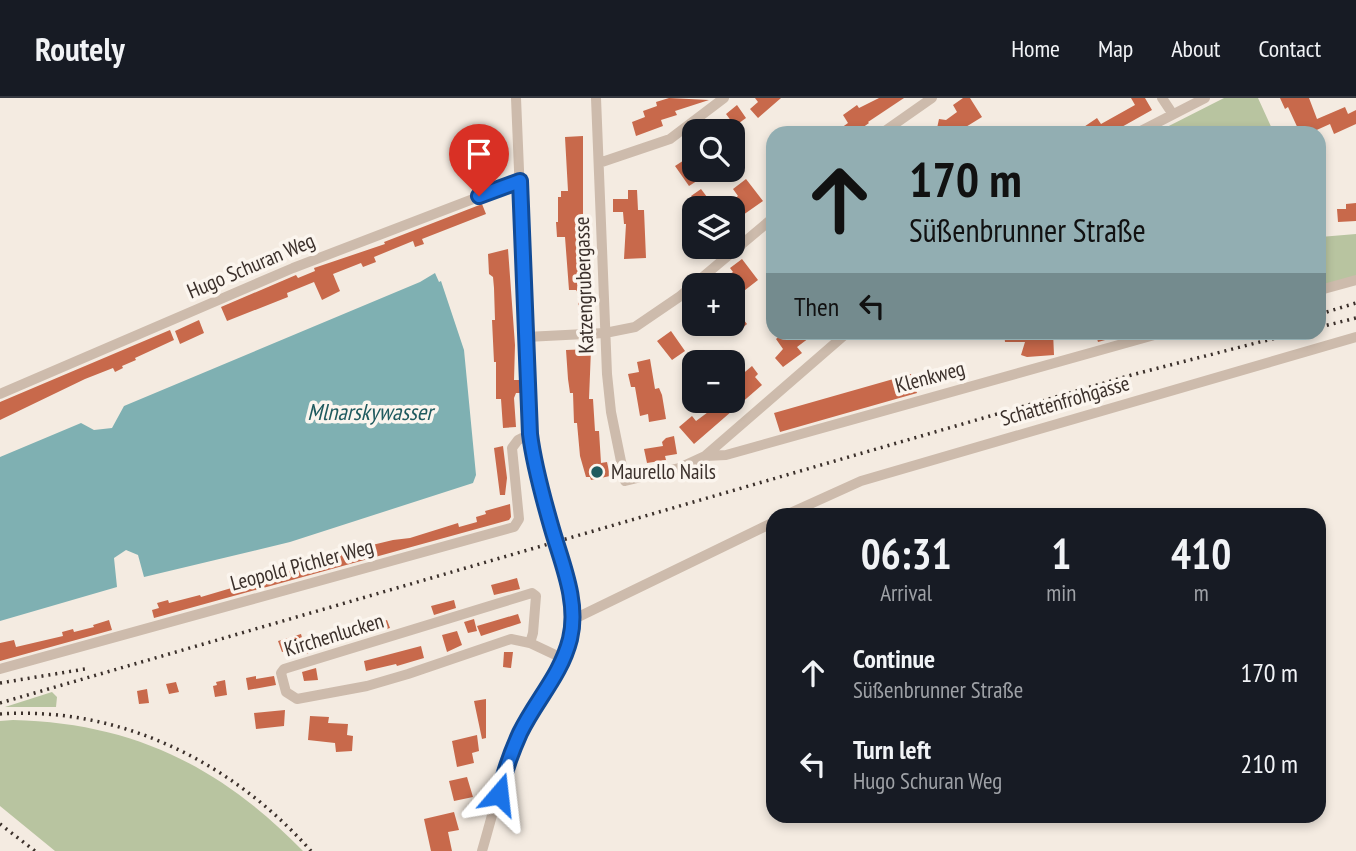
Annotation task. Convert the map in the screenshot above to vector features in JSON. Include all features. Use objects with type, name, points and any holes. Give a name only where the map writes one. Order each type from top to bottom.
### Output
[{"type":"street","points":[[482,851],[513,750],[520,733],[555,679],[571,637],[572,620],[568,586],[537,472],[530,434],[516,98]]},
{"type":"street","name":"Katzengrubergasse","points":[[596,98],[611,412],[625,481],[679,468],[705,456]]},
{"type":"street","points":[[599,163],[670,139],[724,98]]},
{"type":"street","points":[[892,126],[932,98]]},
{"type":"street","points":[[1162,98],[1172,113]]},
{"type":"street","points":[[1149,126],[1205,98]]},
{"type":"street","name":"Hugo Schuran Weg","points":[[0,394],[293,268],[520,181]]},
{"type":"street","points":[[526,337],[606,332],[635,327],[679,297],[766,224]]},
{"type":"street","points":[[1326,288],[1356,280]]},
{"type":"street","name":"Schattenfrohgasse","points":[[801,508],[861,481],[1356,337]]},
{"type":"street","points":[[705,456],[839,340]]},
{"type":"street","name":"Klenkweg","points":[[705,456],[726,455],[1136,340]]},
{"type":"street","name":"Leopold Pichler Weg","points":[[0,669],[514,527],[519,519],[512,448],[518,440],[530,434]]},
{"type":"street","points":[[572,620],[766,526]]},
{"type":"street","name":"Kirchenlucken","points":[[530,643],[536,596],[532,593],[284,669],[281,673],[286,692],[297,699],[408,674],[500,641],[520,640],[564,659]]},
{"type":"green space","points":[[1224,98],[1258,98],[1271,126],[1169,126]]},
{"type":"green space","points":[[1356,234],[1356,276],[1326,285],[1326,236]]},
{"type":"green space","points":[[52,692],[57,697],[56,707],[5,707]]},
{"type":"green space","points":[[0,721],[57,723],[97,730],[136,740],[172,755],[240,795],[303,851],[55,851],[0,806]]},
{"type":"water","name":"Mlnarskywasser","points":[[435,273],[439,282],[441,281],[464,350],[476,475],[473,483],[290,542],[144,577],[138,555],[126,550],[114,558],[117,587],[0,621],[0,457],[81,423],[94,430],[112,428],[124,406],[420,282]]},
{"type":"building","points":[[669,98],[709,100],[675,111],[677,115],[661,120],[663,126],[636,136],[632,122],[645,117],[643,111],[657,106],[656,102]]},
{"type":"building","points":[[755,98],[781,98],[758,118],[750,109],[758,102]]},
{"type":"building","points":[[879,98],[904,98],[865,126],[844,126],[848,123],[843,115],[857,105],[859,108]]},
{"type":"building","points":[[963,98],[970,98],[982,117],[967,126],[938,126],[939,119],[946,120],[957,112],[953,105]]},
{"type":"building","points":[[1131,98],[1145,98],[1152,110],[1123,126],[1085,126],[1097,118],[1101,124],[1135,105]]},
{"type":"building","points":[[1280,98],[1309,98],[1317,119],[1345,107],[1348,114],[1356,110],[1356,124],[1334,134],[1330,124],[1297,126],[1288,107],[1285,109]]},
{"type":"building","points":[[737,105],[746,118],[730,119],[726,114]]},
{"type":"building","points":[[583,136],[583,221],[588,221],[591,319],[579,320],[578,293],[576,290],[569,290],[565,237],[557,237],[556,222],[558,197],[561,197],[561,191],[568,191],[565,137]]},
{"type":"building","points":[[682,161],[682,176],[675,166]]},
{"type":"building","points":[[745,180],[763,201],[745,214],[745,196],[738,196],[733,189]]},
{"type":"building","points":[[701,189],[706,196],[691,196]]},
{"type":"building","points":[[628,190],[637,190],[638,210],[644,210],[646,258],[624,259],[626,224],[623,212],[613,212],[613,199],[628,199]]},
{"type":"building","points":[[1356,203],[1356,221],[1338,222],[1337,209],[1346,209],[1346,204]]},
{"type":"building","points":[[482,204],[486,214],[422,239],[424,244],[415,247],[413,241],[374,257],[376,262],[363,267],[361,263],[333,274],[340,291],[322,300],[314,282],[287,293],[288,297],[227,321],[221,307],[296,275],[298,278],[315,271],[314,268],[385,244],[384,242]]},
{"type":"building","points":[[508,249],[515,345],[514,380],[520,380],[520,393],[516,393],[514,398],[516,427],[503,428],[501,399],[496,399],[492,320],[495,320],[494,288],[493,277],[489,274],[488,254]]},
{"type":"building","points":[[742,259],[758,280],[745,290],[745,273],[732,273],[730,268]]},
{"type":"building","points":[[199,320],[204,333],[180,344],[175,331]]},
{"type":"building","points":[[170,330],[174,340],[135,358],[136,360],[122,366],[123,368],[115,372],[113,368],[85,379],[0,420],[0,402]]},
{"type":"building","points":[[671,331],[684,350],[672,360],[657,341]]},
{"type":"building","points":[[777,340],[806,340],[797,347],[802,353],[783,367],[775,358],[783,349]]},
{"type":"building","points":[[1053,340],[1054,355],[1027,357],[1021,355],[1025,342],[1005,342]]},
{"type":"building","points":[[591,349],[589,399],[593,399],[595,431],[599,431],[601,463],[607,462],[610,476],[591,480],[586,477],[580,456],[566,350]]},
{"type":"building","points":[[650,359],[655,389],[659,388],[662,395],[666,419],[649,422],[648,414],[640,416],[635,387],[631,387],[628,374],[639,372],[637,362]]},
{"type":"building","points":[[752,366],[758,374],[755,377],[762,385],[745,400],[745,372]]},
{"type":"building","points":[[911,374],[917,393],[780,432],[774,413]]},
{"type":"building","points":[[707,413],[730,413],[694,444],[679,427],[692,416],[696,421]]},
{"type":"building","points":[[674,436],[677,454],[665,456],[666,460],[647,463],[644,449],[663,446],[662,442],[666,438]]},
{"type":"building","points":[[503,446],[507,478],[505,495],[500,495],[494,448]]},
{"type":"building","points":[[510,504],[509,520],[154,618],[152,610],[159,608],[157,603],[168,600],[169,603],[200,595],[201,597],[319,562],[343,552],[410,538],[458,523],[459,527],[477,522],[476,517],[486,514],[485,511]]},
{"type":"building","points":[[517,578],[520,589],[494,595],[491,585]]},
{"type":"building","points":[[454,600],[456,608],[434,615],[431,606]]},
{"type":"building","points":[[518,614],[521,623],[481,636],[477,626]]},
{"type":"building","points":[[474,619],[477,631],[468,633],[464,622]]},
{"type":"building","points":[[109,620],[112,630],[0,661],[0,643],[14,640],[16,647],[63,636],[62,632],[73,629],[74,632],[94,627],[93,625]]},
{"type":"building","points":[[387,620],[390,628],[380,631],[377,623]]},
{"type":"building","points":[[457,631],[462,645],[447,652],[442,635]]},
{"type":"building","points":[[301,634],[304,645],[282,652],[278,641]]},
{"type":"building","points":[[330,638],[337,639],[338,644],[302,655],[300,648]]},
{"type":"building","points":[[421,646],[424,658],[366,671],[364,661]]},
{"type":"building","points":[[504,652],[513,652],[511,668],[503,667]]},
{"type":"building","points":[[316,668],[318,680],[304,681],[302,672]]},
{"type":"building","points":[[256,676],[256,679],[274,676],[276,685],[248,690],[246,678]]},
{"type":"building","points":[[225,680],[227,695],[215,697],[213,686],[217,685],[216,682]]},
{"type":"building","points":[[176,682],[179,692],[169,694],[166,684]]},
{"type":"building","points":[[147,689],[149,703],[139,704],[137,691]]},
{"type":"building","points":[[486,699],[486,738],[482,739],[474,701]]},
{"type":"building","points":[[285,710],[284,726],[256,729],[254,713]]},
{"type":"building","points":[[310,716],[329,717],[328,723],[348,724],[347,735],[353,736],[352,751],[336,752],[335,743],[308,740]]},
{"type":"building","points":[[477,735],[479,751],[472,753],[474,763],[457,767],[452,741]]},
{"type":"building","points":[[467,777],[473,797],[454,801],[449,781]]},
{"type":"building","points":[[454,812],[459,830],[448,832],[452,851],[431,851],[424,819]]},
{"type":"railway","points":[[1326,312],[1356,303]]},
{"type":"railway","points":[[1326,326],[1356,318]]},
{"type":"railway","points":[[0,703],[1135,374],[1268,340]]},
{"type":"railway","points":[[0,683],[85,669]]},
{"type":"railway","points":[[0,714],[45,714],[88,720],[130,730],[171,746],[210,766],[246,791],[280,819],[311,851]]},
{"type":"railway","points":[[0,824],[35,851]]},
{"type":"place","name":"Maurello Nails","points":[[597,472]]},
{"type":"route","points":[[479,196],[520,181],[532,452],[566,576],[572,609],[571,637],[564,659],[555,679],[520,733],[499,794]]}]
